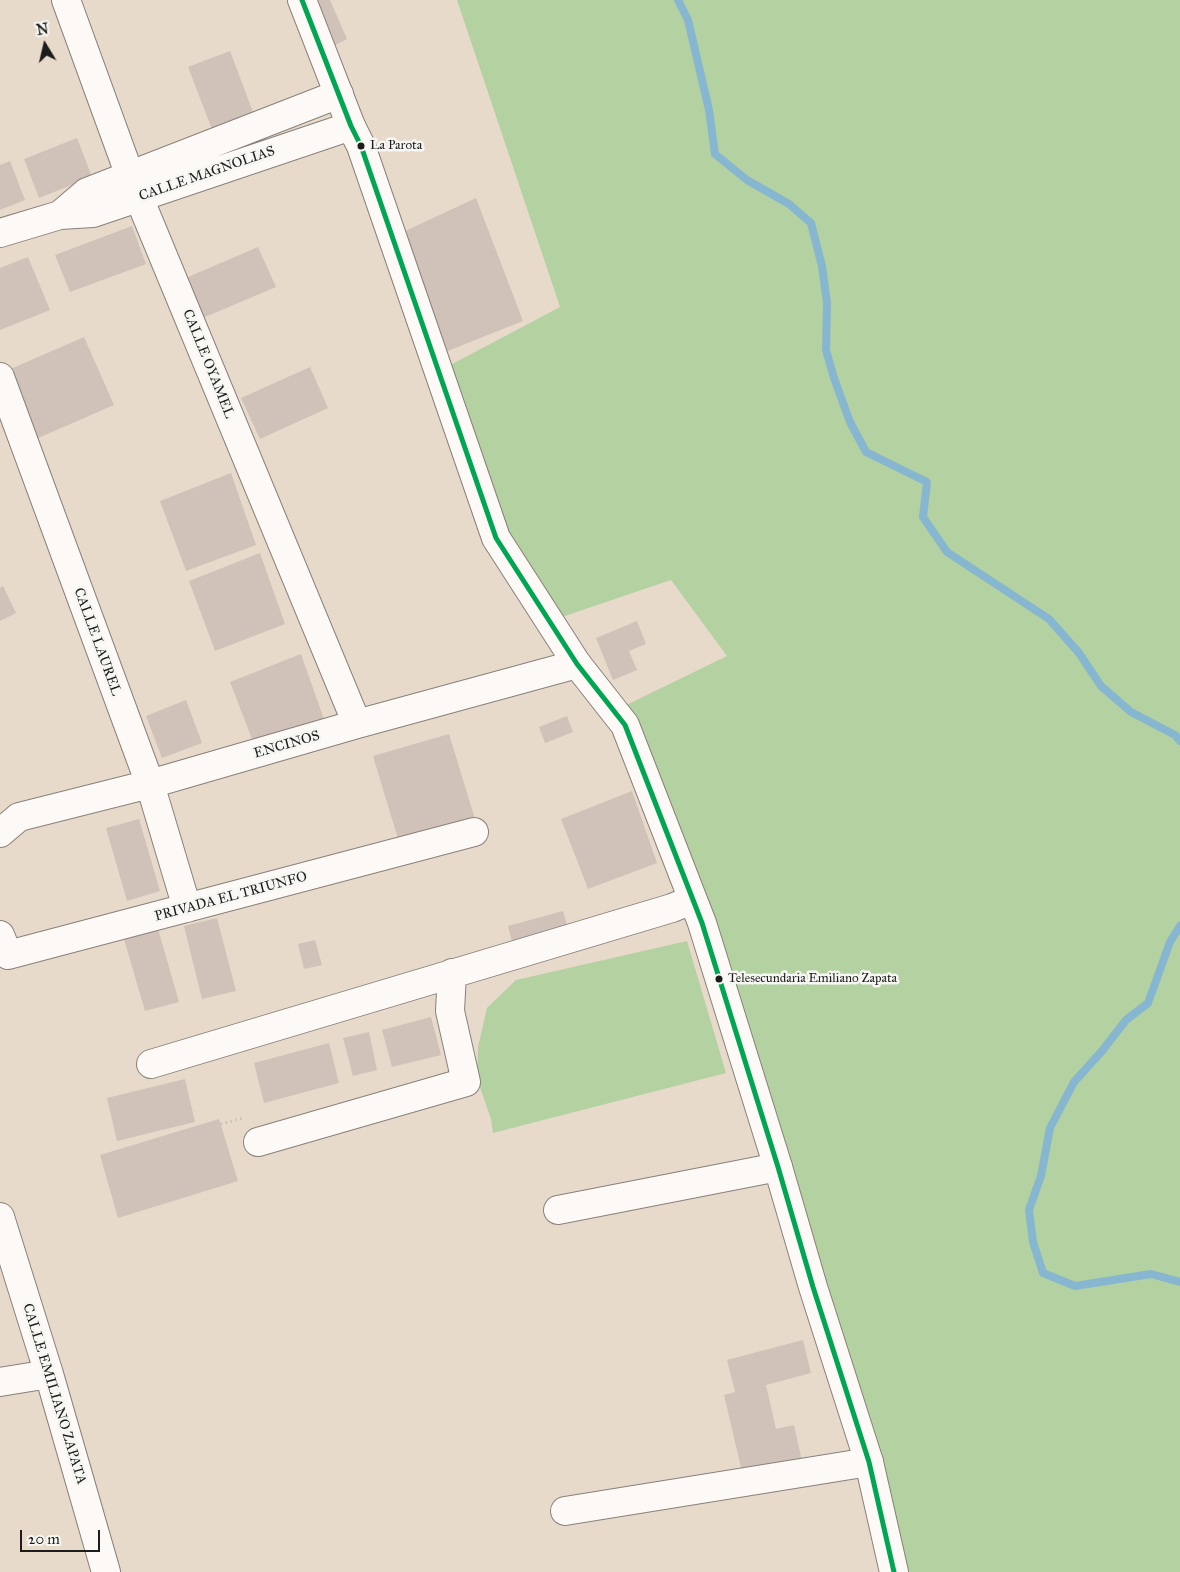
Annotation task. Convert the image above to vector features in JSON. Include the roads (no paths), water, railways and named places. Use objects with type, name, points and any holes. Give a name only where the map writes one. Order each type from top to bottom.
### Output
[{"type":"street","name":"CALLE OYAMEL","points":[[66,0],[135,186],[357,724]]},
{"type":"street","points":[[302,0],[351,126],[361,146],[496,538],[577,664],[625,725],[702,923],[778,1167],[813,1287],[869,1462],[894,1572]]},
{"type":"street","name":"CALLE MAGNOLIAS","points":[[135,186],[339,94]]},
{"type":"street","name":"CALLE MAGNOLIAS","points":[[0,233],[60,215],[88,192],[135,186],[351,126]]},
{"type":"street","name":"CALLE LAUREL","points":[[0,378],[150,784],[187,908]]},
{"type":"street","name":"ENCINOS","points":[[0,833],[19,818],[150,784],[357,724],[577,664]]},
{"type":"street","name":"PRIVADA EL TRIUNFO","points":[[0,935],[8,955],[474,832]]},
{"type":"street","points":[[151,1064],[672,908],[692,900]]},
{"type":"street","points":[[258,1142],[466,1082],[450,1011],[452,973]]},
{"type":"street","points":[[558,1210],[778,1167]]},
{"type":"street","name":"CALLE EMILIANO ZAPATA","points":[[0,1217],[49,1374],[106,1572]]},
{"type":"street","points":[[0,1382],[49,1374]]},
{"type":"street","points":[[565,1511],[869,1462]]},
{"type":"waterway","points":[[678,0],[688,20],[709,110],[715,154],[747,180],[789,204],[811,223],[822,266],[827,303],[826,350],[850,422],[866,452],[927,482],[923,517],[947,552],[1049,619],[1079,653],[1101,686],[1131,712],[1175,735],[1180,741]]},
{"type":"waterway","points":[[1180,926],[1170,942],[1148,1003],[1126,1020],[1102,1051],[1074,1082],[1050,1128],[1041,1176],[1029,1210],[1033,1242],[1043,1273],[1075,1286],[1151,1274],[1180,1282]]},
{"type":"place","name":"La Parota","points":[[361,146]]},
{"type":"place","name":"Telesecundaria Emiliano Zapata","points":[[719,979]]}]
